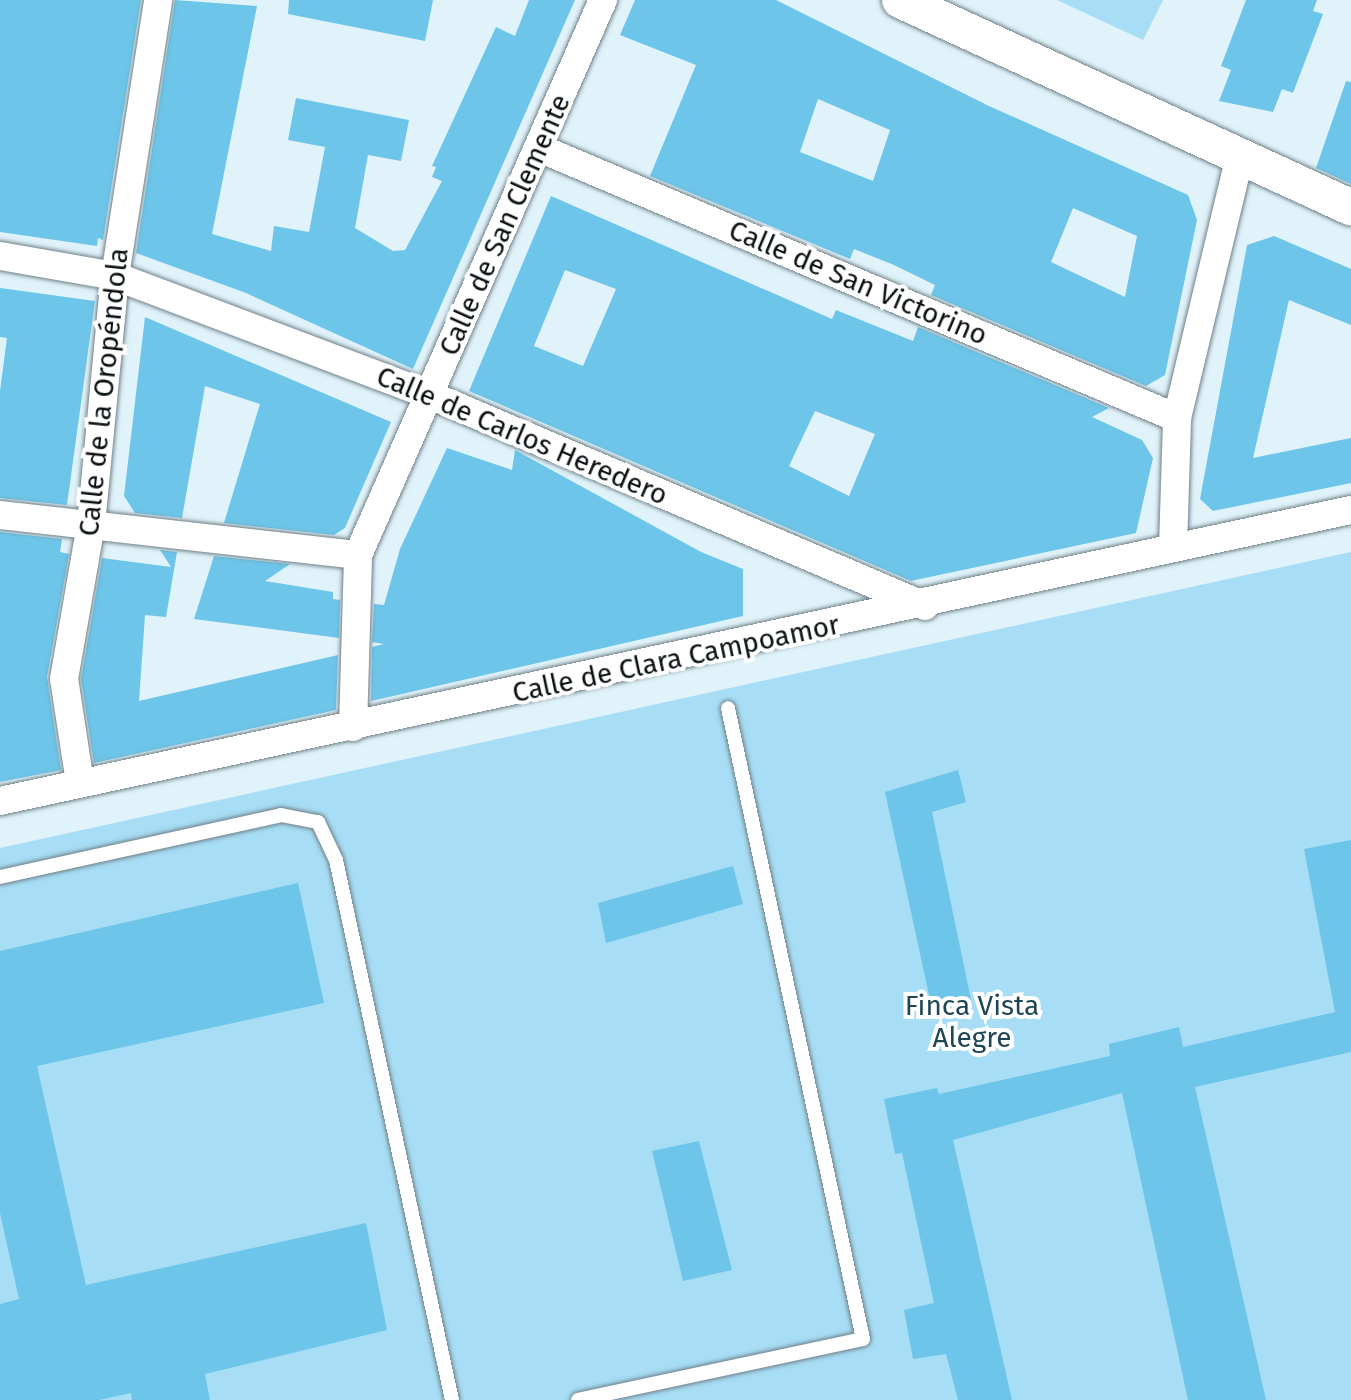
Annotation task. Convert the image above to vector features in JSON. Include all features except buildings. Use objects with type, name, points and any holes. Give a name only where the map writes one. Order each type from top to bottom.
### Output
[{"type":"street","name":"Calle de la Oropéndola","points":[[80,783],[64,679],[91,525],[115,276],[158,0]]},
{"type":"street","name":"Calle de San Clemente","points":[[353,727],[358,555],[603,0]]},
{"type":"street","points":[[902,0],[1239,159],[1351,207]]},
{"type":"street","name":"Calle de San Victorino","points":[[539,148],[1177,418]]},
{"type":"street","points":[[1173,548],[1177,418],[1239,159]]},
{"type":"street","name":"Calle de Carlos Heredero","points":[[0,256],[115,276],[430,395],[925,606]]},
{"type":"street","name":"Calle de Clara Campoamor","points":[[0,801],[925,606],[1351,510]]},
{"type":"street","points":[[0,515],[358,555]]},
{"type":"lane","points":[[578,1400],[863,1339],[728,708]]},
{"type":"lane","points":[[0,877],[281,815],[318,822],[336,860],[452,1400]]},
{"type":"green space","points":[[1057,0],[1163,0],[1143,40]]},
{"type":"green space","name":"Finca Vista Alegre","points":[[1351,552],[1351,1400],[0,1400],[0,848]]}]
